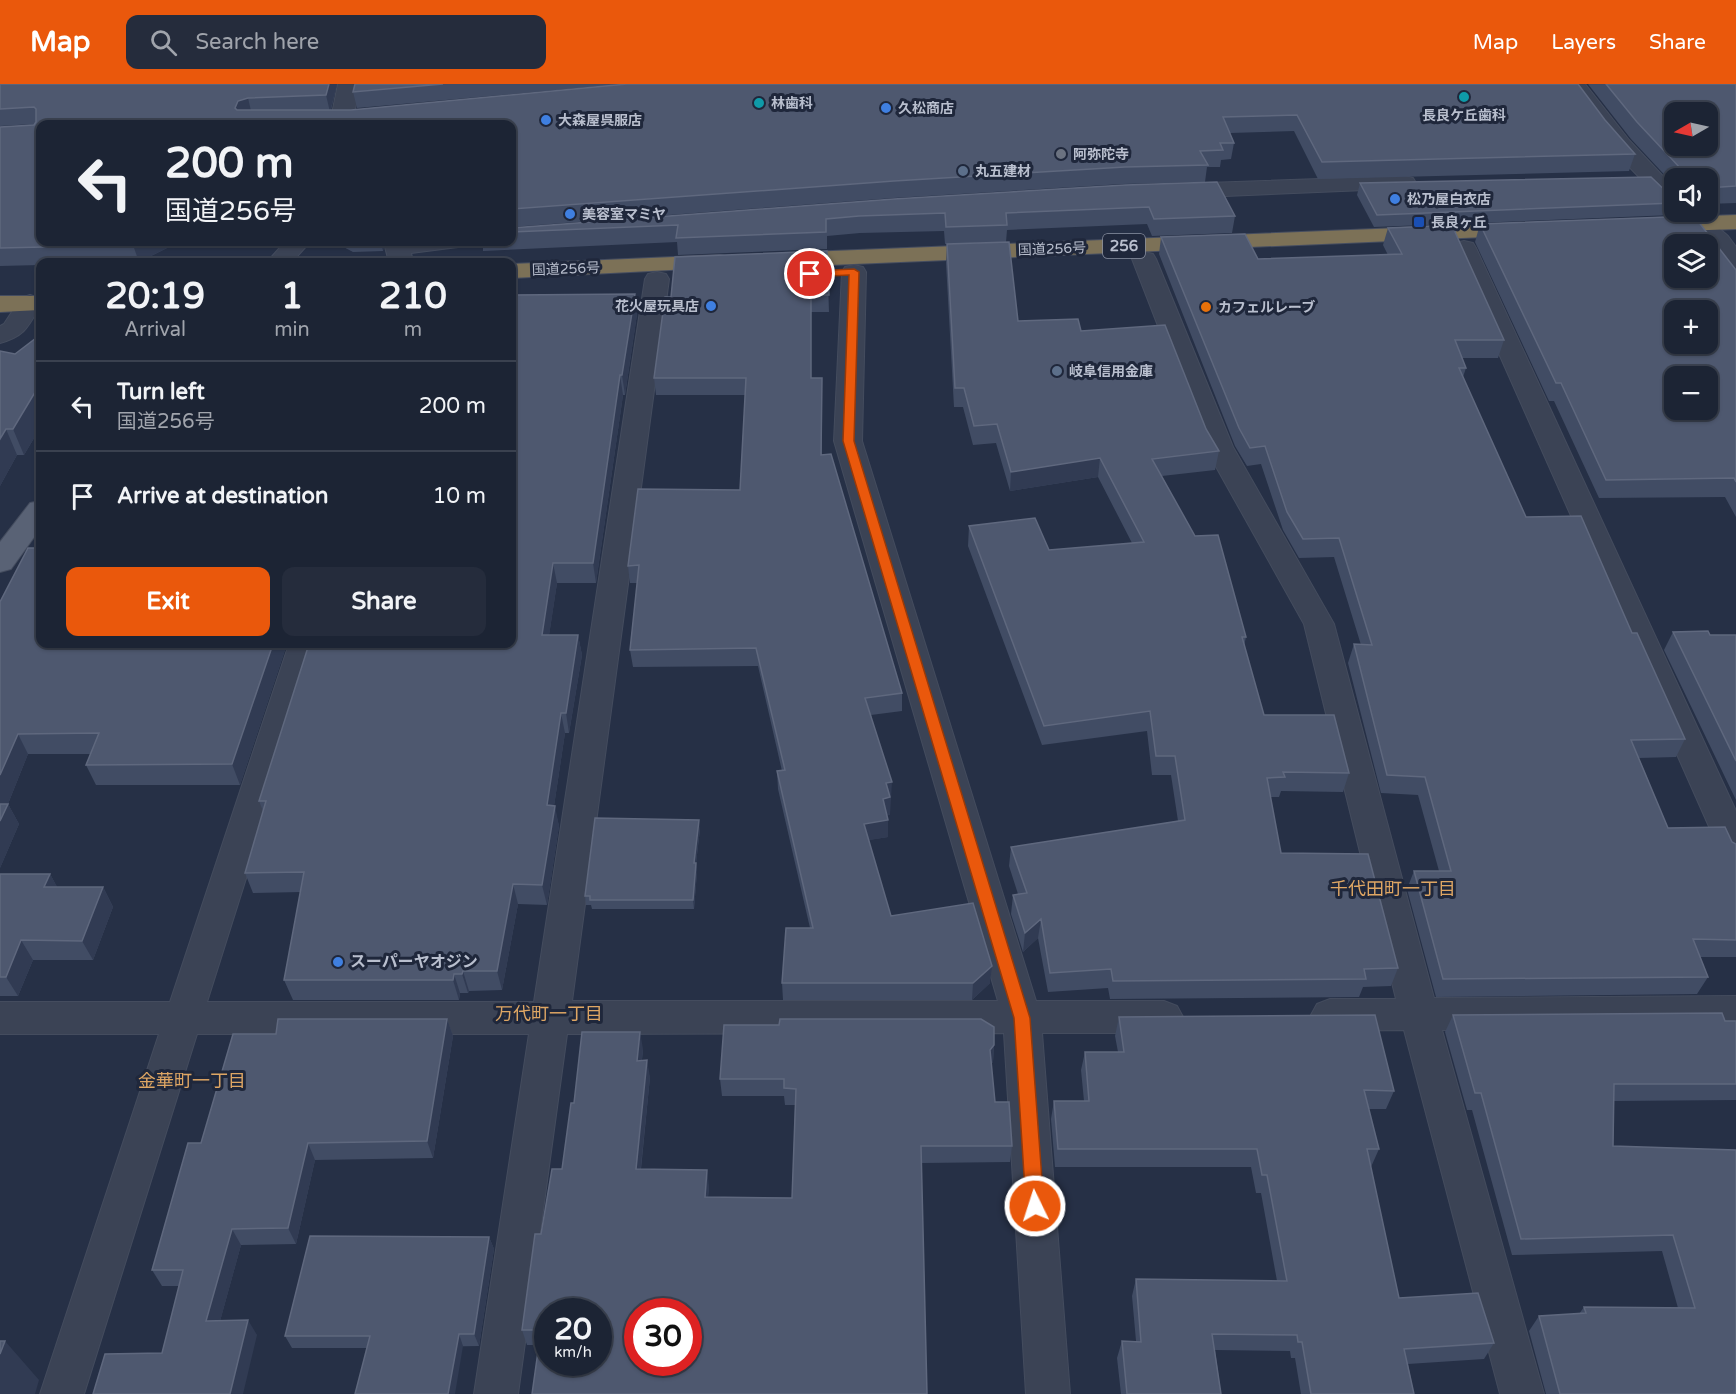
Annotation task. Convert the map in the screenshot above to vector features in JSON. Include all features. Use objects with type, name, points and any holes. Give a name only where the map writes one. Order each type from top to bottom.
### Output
[{"type":"highway","points":[[1718,220],[1736,222]]},
{"type":"highway","points":[[1676,222],[1633,235],[1728,240]]},
{"type":"highway","name":"国道256号","points":[[516,271],[749,269],[1545,238],[1464,248],[854,272],[749,269],[657,279],[516,285]]},
{"type":"highway","points":[[0,288],[36,298]]},
{"type":"highway","points":[[0,304],[36,298]]},
{"type":"main road","points":[[0,562],[36,515]]},
{"type":"street","points":[[342,120],[349,84]]},
{"type":"street","points":[[1574,84],[1609,133],[1664,192]]},
{"type":"street","points":[[1627,180],[1651,180]]},
{"type":"street","points":[[1157,192],[1428,183]]},
{"type":"street","points":[[1701,222],[1728,240],[1736,266]]},
{"type":"street","points":[[283,258],[294,246]]},
{"type":"street","points":[[400,258],[397,248],[415,246]]},
{"type":"street","points":[[1464,248],[1736,849]]},
{"type":"street","points":[[1144,259],[1219,447],[1319,624],[1419,1015],[1522,1394]]},
{"type":"street","points":[[854,272],[848,441],[1022,1018],[1048,1394]]},
{"type":"street","points":[[496,1394],[657,279]]},
{"type":"street","points":[[0,336],[14,329],[36,299]]},
{"type":"street","points":[[62,1394],[303,648]]},
{"type":"street","points":[[1291,1016],[1736,1012]]},
{"type":"street","points":[[0,1018],[1197,1017]]},
{"type":"building","points":[[0,84],[329,84],[326,95],[248,98],[238,101],[235,108],[237,110],[351,110],[627,84],[1578,84],[1635,154],[1322,162],[1297,115],[1223,117],[1234,143],[1220,143],[1223,150],[1200,151],[1208,165],[1125,167],[894,181],[516,209],[516,120],[36,120],[34,107],[0,109]]},
{"type":"building","points":[[355,84],[443,84],[353,92]]},
{"type":"building","points":[[1606,84],[1736,84],[1736,186],[1718,187],[1718,168],[1680,168],[1669,156],[1718,156],[1718,102],[1664,102],[1664,151]]},
{"type":"building","points":[[36,122],[36,246],[89,246],[0,248],[0,127],[34,125]]},
{"type":"building","points":[[1651,177],[1664,189],[1664,203],[1377,215],[1360,183]]},
{"type":"building","points":[[1217,182],[1235,216],[1154,219],[1149,207],[1006,213],[1007,225],[946,227],[945,213],[859,216],[826,219],[826,232],[676,238],[678,225],[516,232],[516,228],[894,199],[1125,185]]},
{"type":"building","points":[[1664,217],[1664,222],[1699,222],[1708,234],[1664,234],[1664,288],[1718,288],[1718,247],[1736,270],[1736,482],[1734,478],[1606,480],[1561,383],[1556,383],[1480,224]]},
{"type":"building","points":[[1457,225],[1455,232],[1504,340],[1455,340],[1466,368],[1459,368],[1526,517],[1581,516],[1632,633],[1637,633],[1685,739],[1631,740],[1668,828],[1725,827],[1732,842],[1736,844],[1736,940],[1693,939],[1708,977],[1443,979],[1414,871],[1451,871],[1425,777],[1387,775],[1354,644],[1372,645],[1339,538],[1303,539],[1287,512],[1265,446],[1250,448],[1239,428],[1161,237],[1245,234],[1258,259],[1402,254],[1388,228]]},
{"type":"building","points":[[1009,242],[1018,321],[1078,319],[1081,331],[1165,325],[1206,429],[1219,451],[1152,459],[1195,536],[1218,535],[1246,637],[1242,637],[1264,715],[1334,715],[1349,773],[1283,772],[1285,777],[1267,778],[1281,853],[1368,854],[1398,968],[1364,969],[1366,979],[1113,981],[1111,969],[1050,973],[1041,919],[1025,933],[1013,895],[1027,893],[1011,847],[1185,820],[1175,756],[1156,756],[1150,711],[1044,726],[969,526],[1035,518],[1049,550],[1144,542],[1100,458],[1011,472],[997,424],[974,426],[964,388],[955,388],[947,244]]},
{"type":"building","points":[[827,251],[829,295],[811,295],[811,378],[822,378],[821,455],[831,454],[902,693],[865,698],[892,782],[886,783],[890,797],[883,799],[888,820],[864,824],[891,916],[973,903],[992,966],[973,983],[782,983],[786,928],[813,928],[777,771],[785,770],[756,648],[630,650],[639,565],[628,566],[638,489],[740,490],[746,378],[654,378],[665,297],[671,297],[675,257]]},
{"type":"building","points":[[635,294],[622,375],[620,375],[593,563],[553,563],[542,635],[578,635],[566,713],[561,713],[547,805],[555,806],[542,885],[513,884],[497,971],[463,971],[462,974],[454,974],[453,980],[284,980],[304,872],[245,873],[266,801],[259,801],[308,648],[516,648],[516,295]]},
{"type":"building","points":[[36,338],[36,391],[13,429],[6,429],[0,439],[0,351],[15,354]]},
{"type":"building","points":[[28,548],[36,548],[36,648],[272,648],[232,764],[86,765],[99,733],[18,734],[0,775],[0,602]]},
{"type":"building","points":[[1708,631],[1710,635],[1736,635],[1736,761],[1673,632]]},
{"type":"building","points":[[0,804],[8,804],[0,821]]},
{"type":"building","points":[[595,818],[699,820],[693,900],[590,900],[590,896],[585,896]]},
{"type":"building","points":[[0,874],[50,874],[44,887],[103,887],[82,941],[21,940],[6,977],[0,977]]},
{"type":"building","points":[[1722,1013],[1725,1021],[1736,1021],[1736,1084],[1614,1084],[1613,1146],[1736,1150],[1736,1394],[1560,1394],[1539,1316],[1586,1313],[1584,1307],[1695,1308],[1673,1235],[1521,1239],[1481,1093],[1475,1093],[1453,1015]]},
{"type":"building","points":[[1375,1015],[1394,1091],[1364,1090],[1379,1149],[1367,1149],[1399,1298],[1478,1293],[1494,1343],[1404,1349],[1414,1394],[1311,1394],[1302,1342],[1298,1342],[1297,1335],[1212,1334],[1221,1394],[1127,1394],[1122,1341],[1141,1342],[1136,1279],[1287,1281],[1267,1175],[1262,1175],[1257,1149],[1058,1149],[1054,1101],[1089,1101],[1085,1052],[1124,1052],[1119,1017]]},
{"type":"building","points":[[278,1019],[447,1019],[427,1141],[308,1143],[288,1228],[232,1229],[206,1321],[248,1320],[230,1394],[93,1394],[105,1354],[162,1353],[183,1270],[152,1270],[188,1143],[201,1143],[233,1034],[276,1034]]},
{"type":"building","points":[[780,1019],[981,1019],[994,1027],[994,1045],[990,1050],[995,1102],[1009,1102],[1012,1146],[921,1146],[927,1394],[532,1394],[535,1376],[612,1376],[612,1298],[534,1298],[534,1330],[522,1330],[535,1234],[541,1234],[552,1169],[562,1169],[571,1103],[574,1103],[582,1032],[640,1032],[637,1061],[647,1060],[636,1169],[707,1170],[705,1197],[792,1198],[796,1089],[784,1088],[784,1079],[720,1079],[724,1025],[779,1025]]},
{"type":"building","points":[[310,1236],[489,1237],[474,1334],[459,1334],[448,1394],[355,1394],[370,1336],[285,1336]]},
{"type":"building","points":[[0,1341],[5,1341],[0,1354]]},
{"type":"place","name":"長良ケ丘歯科","points":[[1464,97]]},
{"type":"place","name":"林歯科","points":[[759,103]]},
{"type":"place","name":"久松商店","points":[[886,108]]},
{"type":"place","name":"大森屋呉服店","points":[[546,120]]},
{"type":"place","name":"阿弥陀寺","points":[[1061,154]]},
{"type":"place","name":"丸五建材","points":[[963,171]]},
{"type":"place","name":"松乃屋白衣店","points":[[1395,199]]},
{"type":"place","name":"美容室マミヤ","points":[[570,214]]},
{"type":"place","name":"長良ヶ丘","points":[[1419,222]]},
{"type":"place","name":"花火屋玩具店","points":[[711,306]]},
{"type":"place","name":"カフェルレーブ","points":[[1206,307]]},
{"type":"place","name":"岐阜信用金庫","points":[[1057,371]]},
{"type":"place","name":"スーパーヤオジン","points":[[338,962]]},
{"type":"district","name":"千代田町一丁目","points":[[1393,889]]},
{"type":"district","name":"万代町一丁目","points":[[549,1014]]},
{"type":"district","name":"金華町一丁目","points":[[192,1081]]},
{"type":"route","points":[[810,274],[854,272],[848,441],[1022,1018],[1035,1206]]}]
